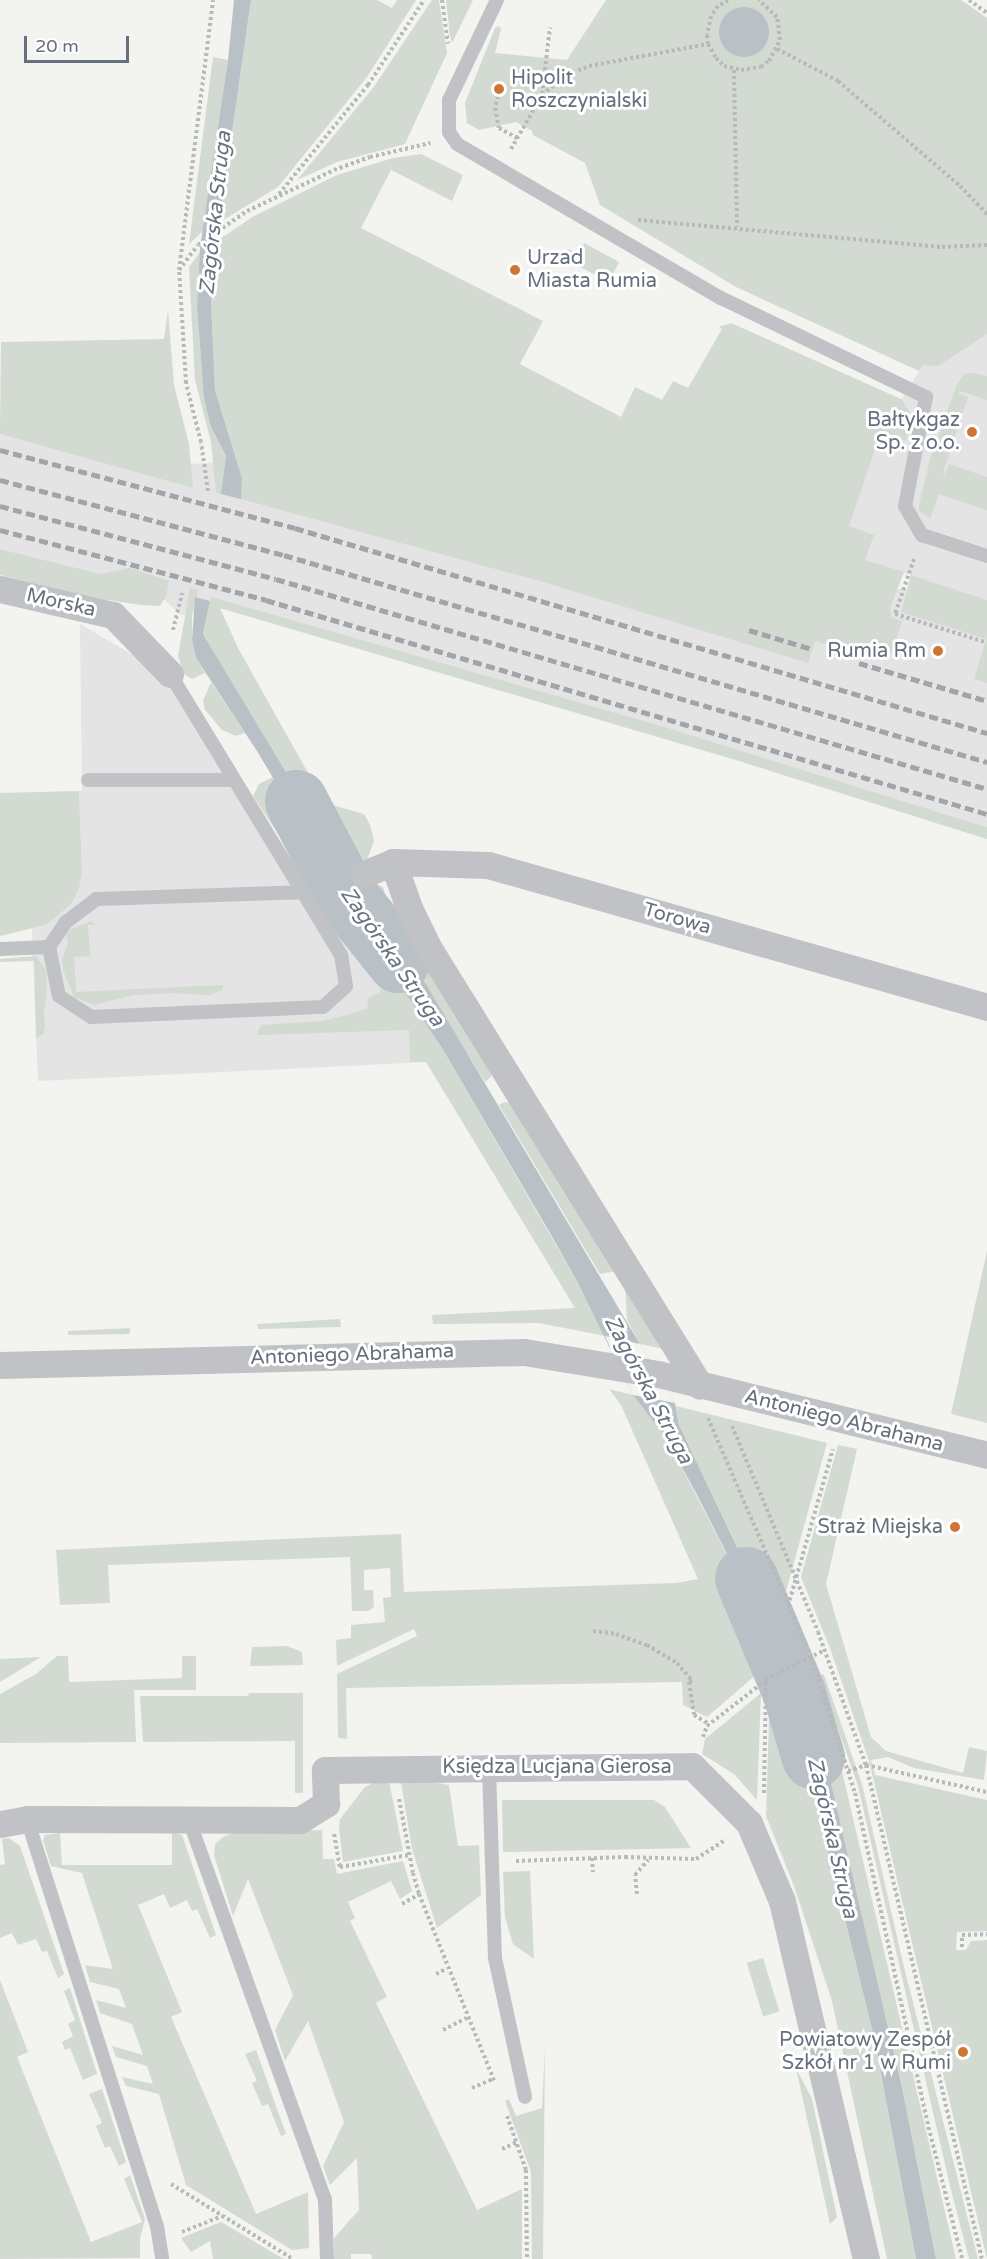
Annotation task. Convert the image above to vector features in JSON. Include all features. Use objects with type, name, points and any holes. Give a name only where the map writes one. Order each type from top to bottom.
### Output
[{"type":"street","name":"Morska","points":[[0,589],[113,615],[170,674]]},
{"type":"street","name":"Torowa","points":[[364,874],[393,862],[488,865],[987,1007]]},
{"type":"street","points":[[393,862],[409,908],[428,947],[700,1386]]},
{"type":"street","name":"Antoniego Abrahama","points":[[0,1365],[524,1352],[658,1374],[987,1455]]},
{"type":"street","name":"Księdza Lucjana Gierosa","points":[[319,1809],[326,1804],[325,1770],[394,1767],[692,1766],[748,1823],[782,1901],[866,2259]]},
{"type":"street","points":[[0,1824],[27,1820],[300,1820],[319,1809]]},
{"type":"lane","points":[[497,0],[449,100],[449,132],[457,144],[721,298],[926,397],[905,506],[922,535],[987,556]]},
{"type":"lane","points":[[170,674],[232,780],[303,892],[341,955],[346,986],[323,1007],[91,1017],[59,996],[49,947],[66,922],[96,899],[303,892]]},
{"type":"lane","points":[[88,780],[232,780]]},
{"type":"lane","points":[[0,949],[49,947]]},
{"type":"lane","points":[[489,1768],[495,1958],[525,2097]]},
{"type":"lane","points":[[27,1820],[158,2226],[162,2259]]},
{"type":"lane","points":[[189,1820],[325,2199],[327,2259]]},
{"type":"path","points":[[208,491],[201,442],[186,383],[179,270],[213,0]]},
{"type":"path","points":[[276,196],[368,85],[424,0]]},
{"type":"path","points":[[728,0],[718,6],[711,16],[706,35],[716,58],[734,70],[760,67],[777,49],[780,28],[774,12],[761,0]]},
{"type":"path","points":[[969,0],[987,13]]},
{"type":"path","points":[[542,95],[550,27]]},
{"type":"path","points":[[501,168],[542,95],[567,75],[589,66],[708,44]]},
{"type":"path","points":[[777,49],[838,81],[960,186],[987,213]]},
{"type":"path","points":[[734,70],[737,227]]},
{"type":"path","points":[[498,96],[495,108],[499,128],[517,138]]},
{"type":"path","points":[[179,270],[198,245],[247,211],[276,196],[370,157],[424,146],[449,132]]},
{"type":"path","points":[[604,230],[627,219],[942,247],[987,245]]},
{"type":"path","points":[[922,535],[896,614],[976,642],[985,642]]},
{"type":"path","points":[[172,632],[182,593]]},
{"type":"path","points":[[706,1413],[811,1657],[848,1771],[930,2133],[962,2259]]},
{"type":"path","points":[[731,1423],[825,1650],[866,1765],[982,2259]]},
{"type":"path","points":[[789,1606],[833,1448]]},
{"type":"path","points":[[593,1631],[616,1634],[647,1645],[676,1663],[692,1680],[689,1682],[694,1715],[709,1724]]},
{"type":"path","points":[[692,1766],[709,1724],[766,1680],[825,1650]]},
{"type":"path","points":[[492,1861],[592,1858],[696,1859],[748,1823],[764,1802],[766,1680]]},
{"type":"path","points":[[848,1771],[866,1765],[987,1792]]},
{"type":"path","points":[[394,1767],[419,1894],[495,2085]]},
{"type":"path","points":[[319,1809],[334,1830],[340,1867],[410,1855]]},
{"type":"path","points":[[592,1858],[593,1872]]},
{"type":"path","points":[[637,1894],[635,1875],[648,1859]]},
{"type":"path","points":[[402,1904],[419,1894]]},
{"type":"path","points":[[962,1947],[962,1935],[987,1934]]},
{"type":"path","points":[[436,1974],[447,1968]]},
{"type":"path","points":[[443,2030],[467,2018]]},
{"type":"path","points":[[472,2088],[493,2079]]},
{"type":"path","points":[[506,2111],[526,2170],[528,2259]]},
{"type":"path","points":[[502,2149],[517,2142]]},
{"type":"path","points":[[137,2163],[293,2259]]},
{"type":"path","points":[[160,2240],[223,2216]]},
{"type":"shaded area","points":[[251,0],[377,0],[392,8],[397,0],[416,0],[367,77],[278,187],[218,223]]},
{"type":"shaded area","points":[[432,0],[439,0],[447,53],[405,144],[337,162],[297,180],[373,88]]},
{"type":"shaded area","points":[[446,0],[473,0],[452,43],[450,36]]},
{"type":"shaded area","points":[[606,0],[961,0],[987,18],[987,334],[938,366],[923,365],[919,371],[736,287],[600,205],[585,163],[533,135],[532,131],[516,122],[479,130],[467,123],[465,103],[495,28],[499,26],[501,29],[495,53],[567,60]]},
{"type":"shaded area","points":[[213,57],[228,60],[204,230],[189,244]]},
{"type":"shaded area","points":[[421,154],[463,175],[452,201],[391,170],[361,228],[543,321],[520,364],[621,417],[635,387],[662,400],[673,381],[688,388],[722,329],[719,327],[731,323],[901,399],[911,414],[906,441],[881,432],[849,526],[874,535],[865,560],[904,572],[890,608],[892,618],[902,621],[892,654],[869,646],[865,656],[815,641],[808,663],[543,582],[241,499],[242,477],[215,390],[211,301],[217,241],[254,216],[337,175],[393,158]]},
{"type":"shaded area","points":[[584,243],[619,262],[609,282],[563,258],[568,249],[579,254]]},
{"type":"shaded area","points":[[200,252],[197,307],[202,371],[211,427],[226,456],[221,494],[216,492],[211,442],[195,380],[189,267]]},
{"type":"shaded area","name":"Bałtykgaz Sp. z o.o.","points":[[987,306],[987,600],[839,552],[881,432],[923,365]]},
{"type":"shaded area","points":[[168,310],[174,385],[189,444],[193,488],[0,434],[1,342],[164,339]]},
{"type":"shaded area","points":[[965,374],[987,376],[987,400],[959,391],[959,394],[968,397],[943,473],[945,474],[949,464],[987,477],[987,510],[939,494],[930,519],[919,511],[919,505],[930,459],[957,384]]},
{"type":"shaded area","points":[[0,414],[161,466],[251,460],[881,584],[987,613],[987,839],[736,760],[220,608],[181,615],[130,569],[101,574],[0,549]]},
{"type":"shaded area","points":[[0,549],[101,574],[130,568],[169,581],[166,596],[160,606],[141,605],[94,598],[0,575]]},
{"type":"shaded area","points":[[911,575],[987,600],[987,683],[974,679],[986,639],[901,612]]},
{"type":"shaded area","points":[[190,588],[198,590],[192,615],[192,640],[196,658],[205,673],[192,679],[184,674],[178,656]]},
{"type":"shaded area","points":[[211,597],[661,726],[987,827],[987,839],[736,760],[220,608],[238,648],[325,803],[364,814],[370,825],[374,841],[367,860],[345,869],[203,634]]},
{"type":"shaded area","points":[[80,624],[184,685],[304,879],[415,1023],[426,1062],[38,1081],[32,929],[46,925],[82,873],[79,791],[82,790]]},
{"type":"shaded area","points":[[211,682],[245,733],[236,736],[222,730],[205,710],[203,701]]},
{"type":"shaded area","points":[[273,777],[306,833],[316,853],[320,870],[303,866],[295,860],[253,796],[259,784]]},
{"type":"shaded area","points":[[79,791],[82,873],[79,888],[71,904],[46,925],[0,936],[0,793]]},
{"type":"shaded area","points":[[372,883],[383,887],[390,910],[402,934],[419,955],[491,1068],[491,1077],[485,1082],[393,936],[354,888]]},
{"type":"shaded area","points":[[333,904],[339,904],[388,967],[442,1048],[578,1283],[605,1336],[539,1323],[433,1324],[432,1315],[575,1308],[426,1062],[410,1062],[409,1030],[257,1035],[261,1025],[322,1021],[354,1013],[368,1008],[367,999],[380,992],[381,986],[376,973],[347,935],[331,928],[325,919],[322,910]]},
{"type":"shaded area","points":[[91,921],[96,925],[88,925],[90,956],[74,957],[76,992],[223,985],[222,990],[210,995],[172,993],[134,995],[94,1005],[74,997],[63,970],[62,960],[68,943],[66,934],[71,929]]},
{"type":"shaded area","points":[[36,956],[46,971],[47,986],[45,1027],[43,1034],[36,1038],[34,961],[0,962],[0,959]]},
{"type":"shaded area","points":[[504,1102],[510,1103],[616,1271],[600,1274],[499,1105]]},
{"type":"shaded area","points":[[987,1251],[987,1423],[951,1414]]},
{"type":"shaded area","points":[[625,1284],[664,1349],[640,1344],[627,1320]]},
{"type":"shaded area","points":[[340,1319],[341,1327],[258,1329],[257,1324]]},
{"type":"shaded area","points":[[130,1328],[130,1334],[68,1335],[68,1331]]},
{"type":"shaded area","points":[[609,1389],[633,1395],[666,1438],[741,1581],[751,1619],[771,1662],[707,1717],[683,1705],[682,1682],[346,1688],[347,1739],[338,1738],[337,1674],[417,1636],[414,1629],[337,1666],[336,1640],[351,1638],[351,1625],[385,1622],[383,1598],[391,1597],[390,1568],[364,1570],[364,1590],[373,1590],[374,1607],[368,1611],[352,1611],[350,1557],[108,1565],[110,1603],[60,1605],[56,1550],[401,1534],[404,1592],[677,1583],[698,1579],[621,1405]]},
{"type":"shaded area","points":[[676,1406],[827,1443],[777,1624],[778,1632],[679,1425]]},
{"type":"shaded area","points":[[838,1445],[857,1449],[826,1584],[871,1737],[886,1751],[963,1773],[969,1747],[987,1751],[984,1780],[914,1768],[888,1757],[871,1760],[875,1775],[987,1800],[987,1931],[957,1932],[956,1950],[966,1950],[971,1941],[987,1940],[987,2259],[869,1761],[830,1648],[801,1577]]},
{"type":"shaded area","points":[[287,1646],[302,1652],[303,1665],[250,1666],[252,1647]]},
{"type":"shaded area","points":[[57,1656],[68,1656],[69,1682],[182,1678],[182,1656],[196,1656],[196,1690],[134,1690],[136,1742],[0,1743],[0,1694],[36,1674]]},
{"type":"shaded area","points":[[41,1657],[0,1682],[0,1659]]},
{"type":"shaded area","points":[[805,1668],[812,1677],[842,1771],[956,2259],[936,2259],[903,2092],[821,1747],[795,1669]]},
{"type":"shaded area","points":[[819,1674],[824,1675],[862,1784],[903,1963],[978,2259],[969,2259],[950,2186],[858,1786]]},
{"type":"shaded area","points":[[777,1678],[815,1797],[874,2037],[916,2259],[887,2259],[832,2001],[794,1886],[766,1816],[770,1687]]},
{"type":"shaded area","points":[[249,1693],[303,1693],[303,1793],[295,1793],[295,1741],[143,1742],[140,1696],[248,1696]]},
{"type":"shaded area","points":[[761,1693],[757,1800],[734,1774],[702,1754],[705,1739]]},
{"type":"shaded area","points":[[388,1776],[403,1851],[343,1862],[340,1819],[365,1787]]},
{"type":"shaded area","points":[[400,1776],[449,1785],[458,1846],[479,1845],[481,1895],[437,1928],[412,1849]]},
{"type":"shaded area","points":[[502,1800],[654,1800],[665,1807],[691,1848],[503,1852]]},
{"type":"shaded area","points":[[322,1830],[323,1859],[334,1859],[337,1874],[403,1861],[412,1891],[400,1899],[391,1881],[348,1902],[355,1918],[350,1921],[387,1997],[376,2003],[477,2210],[522,2189],[522,2259],[372,2259],[371,2254],[351,2254],[351,2259],[334,2259],[334,2238],[359,2210],[357,2158],[330,2185],[323,2166],[344,2122],[308,2021],[285,2061],[275,2030],[293,1995],[248,1879],[233,1916],[214,1855],[215,1844],[223,1837],[233,1833]]},
{"type":"shaded area","points":[[172,1832],[182,1835],[216,1935],[210,1938],[197,1909],[192,1911],[187,1900],[170,1908],[164,1894],[138,1905],[182,2012],[171,2017],[256,2214],[308,2192],[309,2248],[292,2250],[186,2185],[159,2094],[126,2086],[122,2077],[153,2084],[147,2066],[116,2057],[112,2046],[143,2055],[132,2024],[100,2013],[96,2000],[126,2008],[119,1989],[90,1982],[85,1965],[113,1969],[82,1873],[51,1866],[43,1840],[45,1835],[60,1833],[62,1865],[172,1865]]},
{"type":"shaded area","points":[[9,1838],[20,1846],[64,1974],[58,1978],[47,1951],[42,1952],[36,1939],[18,1945],[12,1933],[0,1938],[0,1865],[5,1864],[2,1839]]},
{"type":"shaded area","points":[[530,1871],[534,1959],[513,1944],[505,1917],[503,1872]]},
{"type":"shaded area","points":[[763,1958],[779,2012],[763,2017],[747,1963]]},
{"type":"shaded area","points":[[0,1980],[28,2052],[17,2057],[91,2242],[142,2222],[124,2179],[130,2175],[145,2219],[140,2238],[140,2258],[0,2259]]},
{"type":"shaded area","points":[[70,1988],[97,2074],[83,2080],[70,2048],[65,2050],[62,2042],[73,2036],[68,2024],[75,2020],[64,1991]]},
{"type":"shaded area","points":[[545,2048],[543,2259],[532,2259],[531,2172],[505,2101],[509,2099],[516,2116],[542,2108]]},
{"type":"shaded area","points":[[256,2050],[286,2134],[281,2136],[268,2104],[262,2106],[252,2083],[257,2081],[245,2054]]},
{"type":"shaded area","points":[[796,2068],[812,2099],[837,2217],[830,2224]]},
{"type":"shaded area","points":[[102,2089],[126,2162],[119,2166],[110,2146],[105,2148],[96,2126],[102,2123],[89,2094]]},
{"type":"shaded area","points":[[221,2222],[284,2259],[213,2259],[210,2241],[191,2252],[181,2238]]},
{"type":"water","points":[[234,0],[251,0],[220,214],[211,301],[215,390],[242,478],[241,499],[221,494],[226,456],[211,427],[204,398],[197,307],[200,248],[228,60]]},
{"type":"water","points":[[739,7],[749,7],[762,14],[769,27],[769,37],[762,50],[749,57],[739,57],[730,53],[723,46],[719,37],[719,27],[723,18],[730,11]]},
{"type":"water","points":[[195,597],[210,601],[203,634],[347,873],[327,882],[306,833],[257,751],[196,658],[192,640]]},
{"type":"water","points":[[354,888],[393,936],[427,986],[675,1403],[679,1425],[787,1652],[771,1662],[751,1619],[741,1581],[697,1495],[666,1438],[633,1395],[578,1283],[550,1233],[442,1048],[388,967],[334,898]]},
{"type":"water","points":[[795,1669],[821,1747],[833,1792],[903,2092],[936,2259],[916,2259],[874,2037],[815,1797],[777,1678]]},
{"type":"pier","points":[[605,1336],[640,1344],[675,1403],[633,1395]]},
{"type":"waterway","name":"Zagórska Struga","points":[[296,801],[344,893],[398,961]]},
{"type":"waterway","name":"Zagórska Struga","points":[[746,1578],[794,1693],[813,1757]]},
{"type":"railway","points":[[0,450],[295,528],[987,733]]},
{"type":"railway","points":[[0,480],[284,555],[987,762]]},
{"type":"railway","points":[[0,506],[276,579],[987,789]]},
{"type":"railway","points":[[0,530],[266,600],[987,814]]},
{"type":"railway","points":[[749,630],[812,649]]},
{"type":"railway","points":[[859,663],[987,701]]},
{"type":"place","name":"Hipolit Roszczynialski","points":[[499,89]]},
{"type":"place","name":"Urzad Miasta Rumia","points":[[515,270]]},
{"type":"place","name":"Bałtykgaz Sp. z o.o.","points":[[972,432]]},
{"type":"place","name":"Rumia Rm","points":[[938,651]]},
{"type":"place","name":"Straż Miejska","points":[[955,1527]]},
{"type":"place","name":"Powiatowy Zespół Szkół nr 1 w Rumi","points":[[963,2052]]}]
